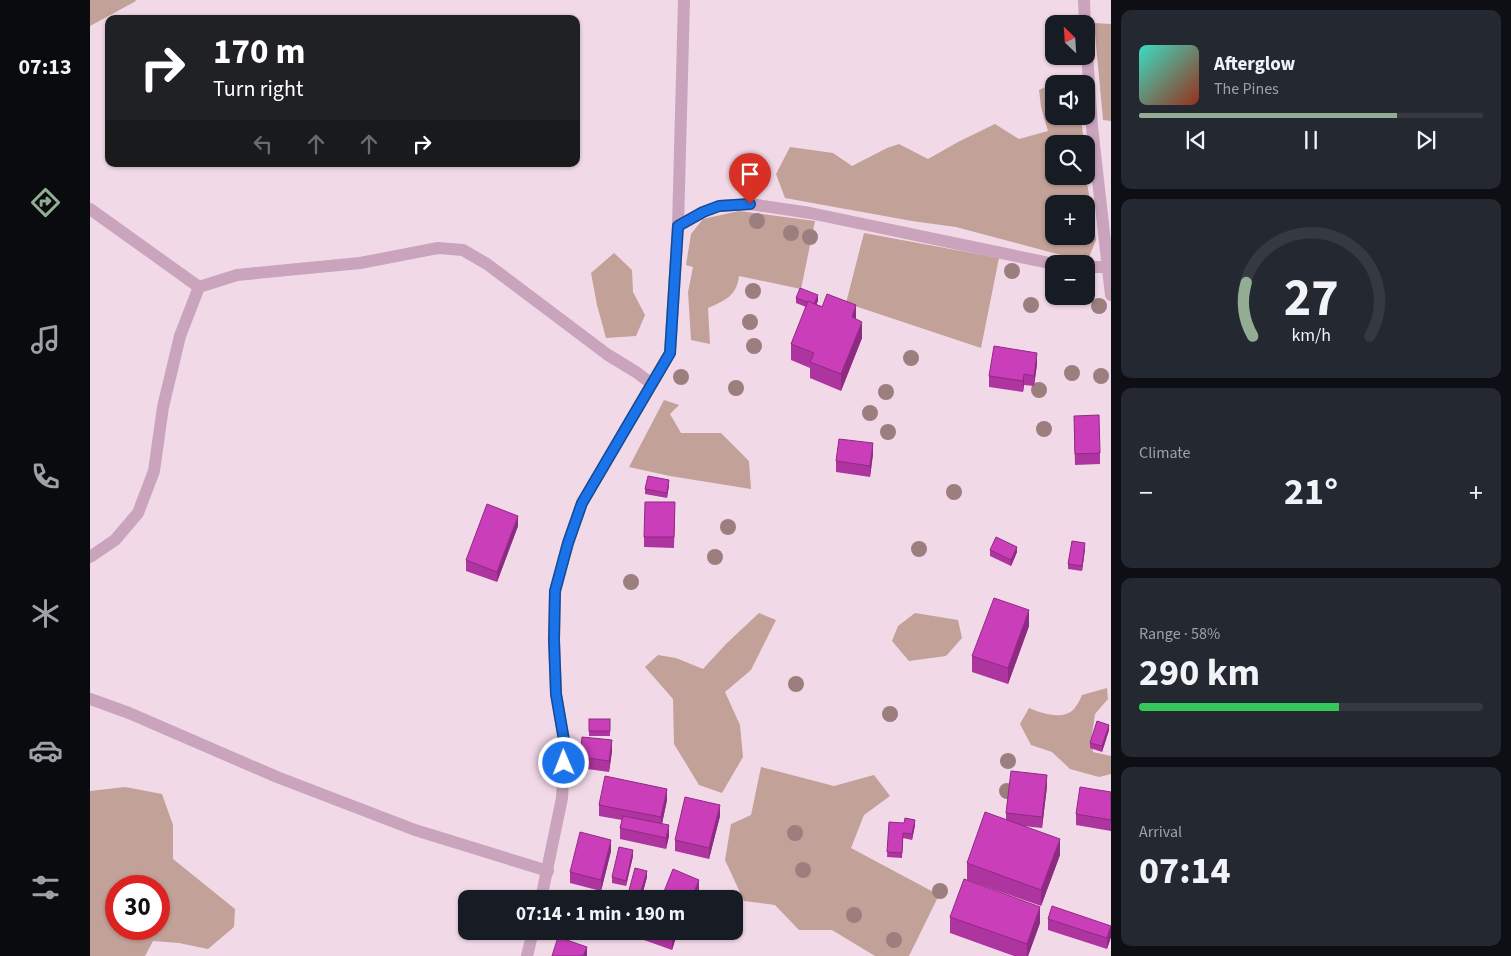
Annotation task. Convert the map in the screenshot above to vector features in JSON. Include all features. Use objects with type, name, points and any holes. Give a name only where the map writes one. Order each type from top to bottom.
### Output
[{"type":"street","points":[[543,890],[562,798],[565,746],[556,694],[555,591],[568,543],[582,503],[670,353],[678,226],[684,0]]},
{"type":"street","points":[[1084,0],[1085,15]]},
{"type":"street","points":[[1088,65],[1092,127],[1111,295]]},
{"type":"street","points":[[678,226],[703,212],[719,206],[750,204],[810,213],[1045,262]]},
{"type":"street","points":[[90,209],[199,287]]},
{"type":"street","points":[[199,287],[237,275],[360,263],[438,248],[463,250],[487,264],[608,355],[652,384]]},
{"type":"street","points":[[1095,267],[1107,267]]},
{"type":"street","points":[[90,557],[115,540],[138,513],[154,471],[163,407],[180,336],[199,287]]},
{"type":"street","points":[[90,699],[129,713],[277,777],[416,830],[548,871]]},
{"type":"street","points":[[527,956],[531,940]]},
{"type":"shaded area","points":[[90,0],[136,1],[110,15],[105,15],[105,18],[90,26]]},
{"type":"shaded area","points":[[1095,23],[1111,24],[1111,121],[1103,120]]},
{"type":"shaded area","points":[[1045,87],[1045,121],[1039,90]]},
{"type":"shaded area","points":[[995,124],[1019,139],[1048,131],[1046,125],[1082,125],[1083,135],[1045,135],[1045,185],[1087,185],[1089,195],[1045,195],[1045,245],[1094,245],[1090,255],[1061,255],[956,227],[785,198],[776,174],[790,147],[833,153],[852,166],[899,144],[928,159]]},
{"type":"shaded area","points":[[739,211],[815,221],[801,289],[739,276],[733,293],[708,308],[710,344],[691,340],[688,292],[693,267],[686,265],[691,234],[703,219]]},
{"type":"shaded area","points":[[864,233],[999,258],[981,348],[846,303]]},
{"type":"shaded area","points":[[614,253],[632,270],[633,292],[645,315],[636,336],[606,338],[597,305],[591,273]]},
{"type":"shaded area","points":[[664,400],[679,405],[670,414],[681,433],[721,433],[749,461],[751,489],[670,476],[629,467]]},
{"type":"shaded area","points":[[759,613],[776,620],[751,670],[725,692],[740,725],[743,757],[722,793],[699,785],[674,744],[673,699],[645,667],[658,655],[676,658],[703,669]]},
{"type":"shaded area","points":[[915,613],[958,620],[962,638],[946,656],[909,661],[892,641],[898,626]]},
{"type":"shaded area","points":[[1107,688],[1108,699],[1095,714],[1092,735],[1093,752],[1111,756],[1111,774],[1099,777],[1070,769],[1052,752],[1031,745],[1020,724],[1029,708],[1052,715],[1064,715],[1074,709],[1082,695]]},
{"type":"shaded area","points":[[761,767],[834,786],[874,775],[890,796],[864,815],[851,848],[939,895],[909,956],[875,956],[832,930],[799,930],[775,905],[744,901],[743,890],[739,890],[725,860],[731,824],[751,815]]},
{"type":"shaded area","points":[[125,787],[162,794],[173,825],[173,859],[235,909],[234,927],[208,949],[179,943],[153,941],[145,956],[90,956],[90,791]]},
{"type":"building","points":[[800,288],[818,295],[814,304],[796,298]]},
{"type":"building","points":[[827,294],[856,305],[852,317],[862,322],[841,374],[810,362],[814,353],[791,344],[808,301],[822,307]]},
{"type":"building","points":[[994,346],[1037,353],[1034,376],[1024,374],[1023,381],[989,376]]},
{"type":"building","points":[[1099,415],[1100,453],[1075,454],[1074,416]]},
{"type":"building","points":[[839,439],[873,443],[870,466],[836,461]]},
{"type":"building","points":[[648,476],[669,480],[667,493],[645,489]]},
{"type":"building","points":[[645,502],[675,502],[674,537],[644,537]]},
{"type":"building","points":[[487,504],[518,516],[497,572],[466,560]]},
{"type":"building","points":[[996,537],[1017,547],[1011,560],[990,550]]},
{"type":"building","points":[[1072,541],[1085,543],[1082,566],[1068,564]]},
{"type":"building","points":[[994,598],[1029,610],[1008,668],[972,656]]},
{"type":"building","points":[[589,719],[610,719],[610,731],[589,731]]},
{"type":"building","points":[[1097,721],[1109,725],[1102,746],[1090,743]]},
{"type":"building","points":[[582,737],[612,740],[609,761],[580,757]]},
{"type":"building","points":[[1011,771],[1047,775],[1042,817],[1006,813]]},
{"type":"building","points":[[605,776],[667,789],[661,817],[599,805]]},
{"type":"building","points":[[1080,787],[1111,792],[1111,820],[1076,814]]},
{"type":"building","points":[[685,797],[720,805],[709,848],[675,840]]},
{"type":"building","points":[[985,812],[1060,839],[1041,890],[967,863]]},
{"type":"building","points":[[623,816],[669,825],[666,838],[620,828]]},
{"type":"building","points":[[905,818],[915,820],[912,834],[903,833],[902,853],[887,852],[889,822],[904,823]]},
{"type":"building","points":[[580,832],[611,840],[601,880],[570,872]]},
{"type":"building","points":[[619,847],[633,850],[626,881],[612,877]]},
{"type":"building","points":[[635,868],[647,871],[641,890],[629,890]]},
{"type":"building","points":[[673,869],[699,880],[695,890],[665,890]]},
{"type":"building","points":[[964,879],[1040,907],[1027,944],[950,917]]},
{"type":"building","points":[[1052,906],[1111,926],[1107,938],[1048,919]]},
{"type":"building","points":[[557,940],[567,940],[587,947],[583,956],[552,956]]},
{"type":"route","points":[[564,763],[565,746],[556,694],[554,640],[555,591],[568,543],[582,503],[670,353],[678,226],[703,212],[719,206],[750,204]]}]
